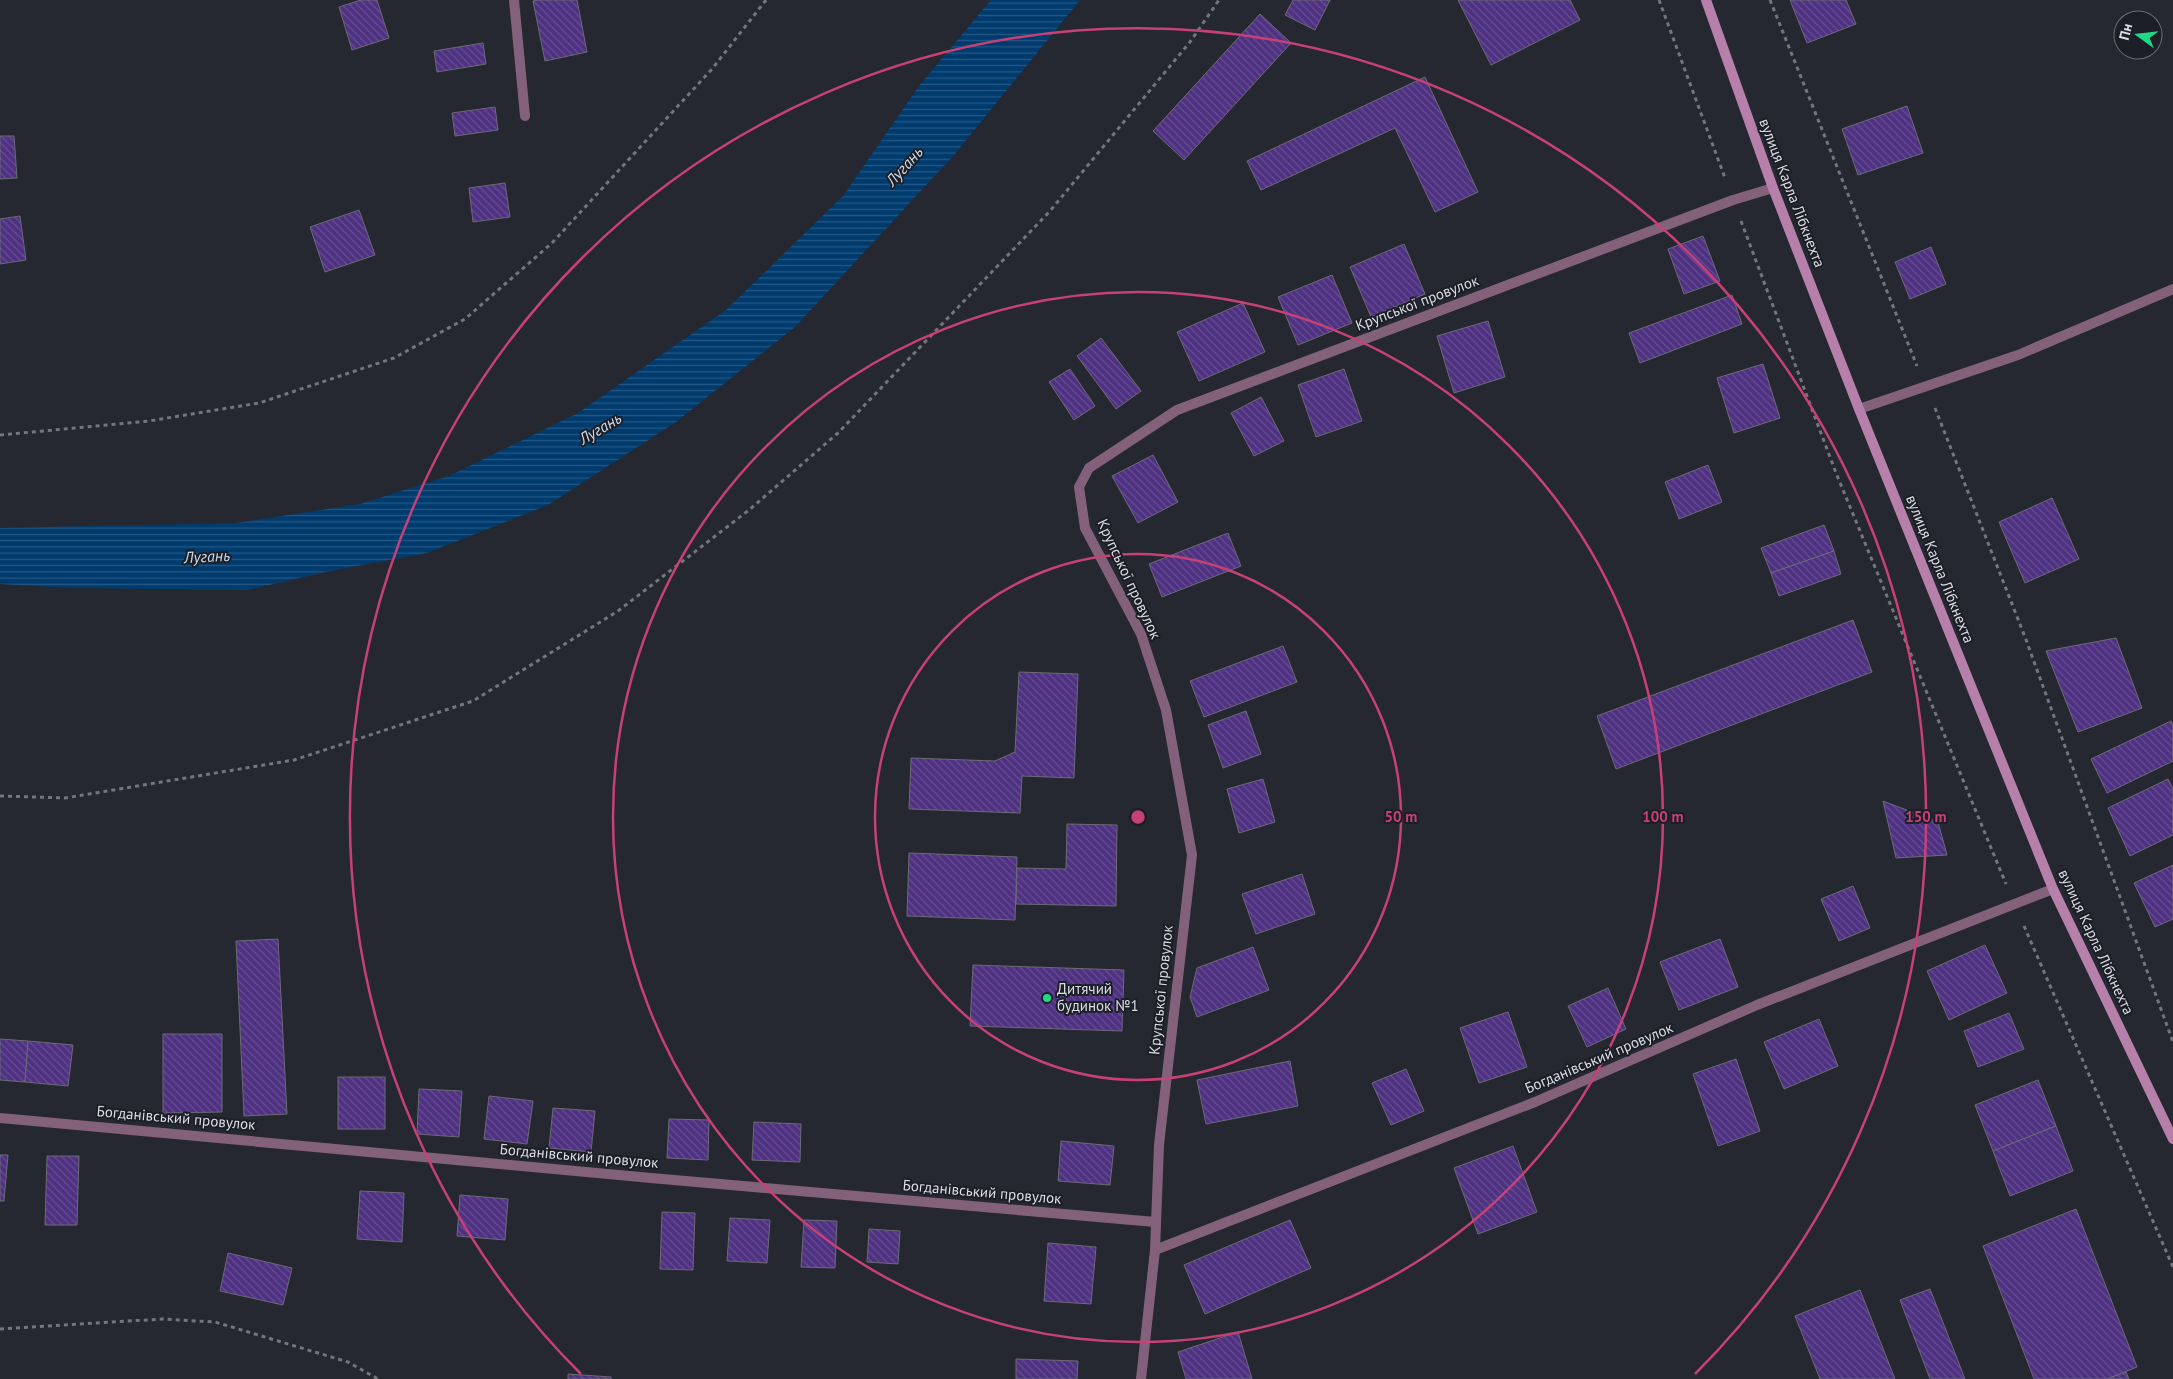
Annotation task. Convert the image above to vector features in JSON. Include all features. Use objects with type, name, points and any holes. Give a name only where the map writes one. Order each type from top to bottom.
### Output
[{"type":"street","points":[[514,0],[525,116]]},
{"type":"street","name":"вулиця Карла Лібкнехта","points":[[1706,0],[1773,188],[1859,409],[2053,889],[2173,1139]]},
{"type":"street","name":"Крупської провулок","points":[[1141,1379],[1155,1250],[1159,1145],[1192,855],[1166,710],[1141,634],[1085,528],[1079,487],[1089,468],[1176,410],[1733,200],[1773,188]]},
{"type":"street","points":[[1859,409],[2018,355],[2173,289]]},
{"type":"street","name":"Богданівський провулок","points":[[1155,1250],[1535,1102],[1757,1005],[2016,906],[2053,889]]},
{"type":"street","name":"Богданівський провулок","points":[[0,1118],[1155,1222]]},
{"type":"path","points":[[0,435],[149,422],[259,403],[394,358],[465,319],[552,243],[712,69],[766,0]]},
{"type":"path","points":[[0,796],[65,798],[294,760],[473,701],[618,611],[749,510],[838,433],[1050,211],[1190,42],[1219,0]]},
{"type":"path","points":[[1658,0],[1836,473],[2016,906],[2173,1267]]},
{"type":"path","points":[[1770,0],[2025,637],[2173,1042]]},
{"type":"path","points":[[0,1329],[162,1319],[214,1322],[348,1362],[378,1379]]},
{"type":"water","name":"Лугань","points":[[991,0],[1080,0],[954,155],[795,327],[676,422],[548,505],[427,553],[330,571],[247,590],[71,588],[0,584],[0,528],[236,523],[360,504],[449,476],[578,413],[726,310],[843,196],[919,86]]},
{"type":"building","points":[[361,0],[377,0],[389,38],[352,50],[339,7]]},
{"type":"building","points":[[577,0],[587,52],[545,61],[533,1]]},
{"type":"building","points":[[1293,0],[1330,0],[1315,30],[1285,15]]},
{"type":"building","points":[[1458,0],[1570,0],[1580,20],[1491,65]]},
{"type":"building","points":[[1790,0],[1846,0],[1856,24],[1807,43]]},
{"type":"building","points":[[1260,14],[1291,43],[1184,160],[1153,131]]},
{"type":"building","points":[[483,43],[486,64],[437,72],[434,51]]},
{"type":"building","points":[[1425,77],[1478,192],[1435,212],[1395,128],[1261,190],[1247,161]]},
{"type":"building","points":[[1907,106],[1923,153],[1858,175],[1842,129]]},
{"type":"building","points":[[495,107],[498,130],[455,136],[452,113]]},
{"type":"building","points":[[0,136],[14,136],[17,178],[0,179]]},
{"type":"building","points":[[505,183],[510,217],[473,222],[469,188]]},
{"type":"building","points":[[359,210],[375,255],[325,272],[310,227]]},
{"type":"building","points":[[20,216],[26,260],[0,264],[0,219]]},
{"type":"building","points":[[1703,236],[1720,281],[1684,294],[1668,249]]},
{"type":"building","points":[[1404,244],[1425,294],[1371,317],[1350,267]]},
{"type":"building","points":[[1931,247],[1946,284],[1910,299],[1895,262]]},
{"type":"building","points":[[1332,275],[1352,323],[1298,345],[1278,297]]},
{"type":"building","points":[[1732,295],[1742,324],[1640,363],[1629,333]]},
{"type":"building","points":[[1243,303],[1265,352],[1199,381],[1177,332]]},
{"type":"building","points":[[1488,321],[1505,377],[1454,393],[1437,336]]},
{"type":"building","points":[[1101,338],[1141,391],[1116,409],[1077,356]]},
{"type":"building","points":[[1763,364],[1780,418],[1734,433],[1717,378]]},
{"type":"building","points":[[1070,369],[1095,406],[1074,420],[1049,382]]},
{"type":"building","points":[[1344,369],[1362,421],[1316,437],[1298,385]]},
{"type":"building","points":[[1261,397],[1284,441],[1254,456],[1231,413]]},
{"type":"building","points":[[1153,455],[1178,502],[1138,523],[1112,476]]},
{"type":"building","points":[[1708,465],[1722,502],[1679,519],[1665,482]]},
{"type":"building","points":[[2052,498],[2079,559],[2025,583],[1999,522]]},
{"type":"building","points":[[1824,525],[1834,551],[1771,573],[1761,548]]},
{"type":"building","points":[[1228,533],[1241,566],[1162,597],[1149,564]]},
{"type":"building","points":[[1834,551],[1841,574],[1779,596],[1771,573]]},
{"type":"building","points":[[1853,620],[1872,672],[1616,769],[1597,716]]},
{"type":"building","points":[[2116,638],[2142,708],[2078,732],[2046,651]]},
{"type":"building","points":[[1283,646],[1297,682],[1204,717],[1190,681]]},
{"type":"building","points":[[1019,672],[1078,674],[1074,778],[1022,776],[1020,813],[909,809],[911,758],[995,761],[1015,752]]},
{"type":"building","points":[[1246,711],[1261,754],[1223,768],[1208,725]]},
{"type":"building","points":[[2171,721],[2173,725],[2173,761],[2107,793],[2091,759]]},
{"type":"building","points":[[1263,779],[1275,822],[1239,833],[1227,789]]},
{"type":"building","points":[[2168,779],[2173,789],[2173,835],[2130,856],[2108,808]]},
{"type":"building","points":[[1883,801],[1938,822],[1947,855],[1896,858]]},
{"type":"building","points":[[1067,824],[1117,825],[1116,906],[1016,904],[1017,868],[1066,869]]},
{"type":"building","points":[[909,853],[1017,857],[1015,920],[907,916]]},
{"type":"building","points":[[2173,865],[2173,919],[2155,927],[2134,883]]},
{"type":"building","points":[[1302,874],[1315,914],[1256,934],[1242,894]]},
{"type":"building","points":[[1853,886],[1870,928],[1839,941],[1821,899]]},
{"type":"building","points":[[278,939],[287,1114],[244,1116],[236,941]]},
{"type":"building","points":[[1720,939],[1738,987],[1679,1010],[1660,962]]},
{"type":"building","points":[[1985,945],[2007,993],[1949,1020],[1927,971]]},
{"type":"building","points":[[1253,947],[1269,990],[1197,1017],[1190,997],[1197,968]]},
{"type":"building","name":"Дитячий будинок №1","points":[[973,965],[1124,970],[1122,1031],[970,1026]]},
{"type":"building","points":[[1608,988],[1626,1029],[1587,1047],[1568,1006]]},
{"type":"building","points":[[1508,1012],[1527,1067],[1479,1083],[1460,1028]]},
{"type":"building","points":[[2009,1013],[2024,1049],[1978,1067],[1964,1031]]},
{"type":"building","points":[[1819,1019],[1838,1066],[1784,1089],[1764,1042]]},
{"type":"building","points":[[163,1034],[222,1034],[222,1112],[163,1113]]},
{"type":"building","points":[[0,1039],[28,1041],[25,1082],[0,1080]]},
{"type":"building","points":[[28,1041],[73,1045],[68,1086],[25,1082]]},
{"type":"building","points":[[1736,1059],[1760,1131],[1718,1146],[1693,1074]]},
{"type":"building","points":[[1290,1061],[1298,1106],[1206,1124],[1197,1080]]},
{"type":"building","points":[[1406,1069],[1424,1111],[1391,1125],[1372,1083]]},
{"type":"building","points":[[338,1077],[385,1077],[385,1129],[338,1129]]},
{"type":"building","points":[[2038,1080],[2056,1126],[1993,1151],[1975,1105]]},
{"type":"building","points":[[419,1089],[462,1091],[459,1137],[417,1134]]},
{"type":"building","points":[[489,1096],[533,1101],[527,1144],[484,1139]]},
{"type":"building","points":[[553,1108],[595,1111],[591,1152],[549,1148]]},
{"type":"building","points":[[669,1119],[709,1120],[708,1160],[667,1158]]},
{"type":"building","points":[[754,1122],[801,1124],[800,1162],[752,1160]]},
{"type":"building","points":[[2056,1126],[2073,1171],[2010,1196],[1993,1151]]},
{"type":"building","points":[[1061,1141],[1114,1146],[1110,1185],[1058,1181]]},
{"type":"building","points":[[1513,1146],[1537,1212],[1478,1234],[1454,1168]]},
{"type":"building","points":[[0,1155],[8,1155],[4,1201],[0,1201]]},
{"type":"building","points":[[47,1156],[79,1156],[77,1225],[45,1225]]},
{"type":"building","points":[[360,1191],[404,1193],[402,1242],[357,1239]]},
{"type":"building","points":[[460,1195],[508,1199],[505,1240],[457,1236]]},
{"type":"building","points":[[2076,1209],[2137,1367],[2107,1379],[2034,1379],[1983,1246]]},
{"type":"building","points":[[662,1212],[695,1213],[693,1270],[660,1269]]},
{"type":"building","points":[[730,1218],[770,1220],[767,1263],[727,1261]]},
{"type":"building","points":[[804,1220],[837,1221],[835,1268],[801,1267]]},
{"type":"building","points":[[1290,1220],[1311,1268],[1205,1314],[1184,1265]]},
{"type":"building","points":[[869,1229],[900,1231],[898,1264],[867,1262]]},
{"type":"building","points":[[1048,1243],[1096,1247],[1091,1304],[1044,1301]]},
{"type":"building","points":[[228,1253],[292,1268],[283,1305],[220,1291]]},
{"type":"building","points":[[1930,1289],[1965,1379],[1930,1379],[1900,1300]]},
{"type":"building","points":[[1860,1290],[1895,1379],[1820,1379],[1795,1316]]},
{"type":"building","points":[[1238,1332],[1252,1379],[1186,1379],[1178,1352]]},
{"type":"building","points":[[1016,1359],[1078,1361],[1077,1379],[1016,1379]]},
{"type":"building","points":[[2126,1372],[2129,1379],[2107,1379]]},
{"type":"building","points":[[568,1374],[611,1377],[611,1379],[568,1379]]},
{"type":"place","name":"Дитячий будинок №1","points":[[1047,998]]}]
